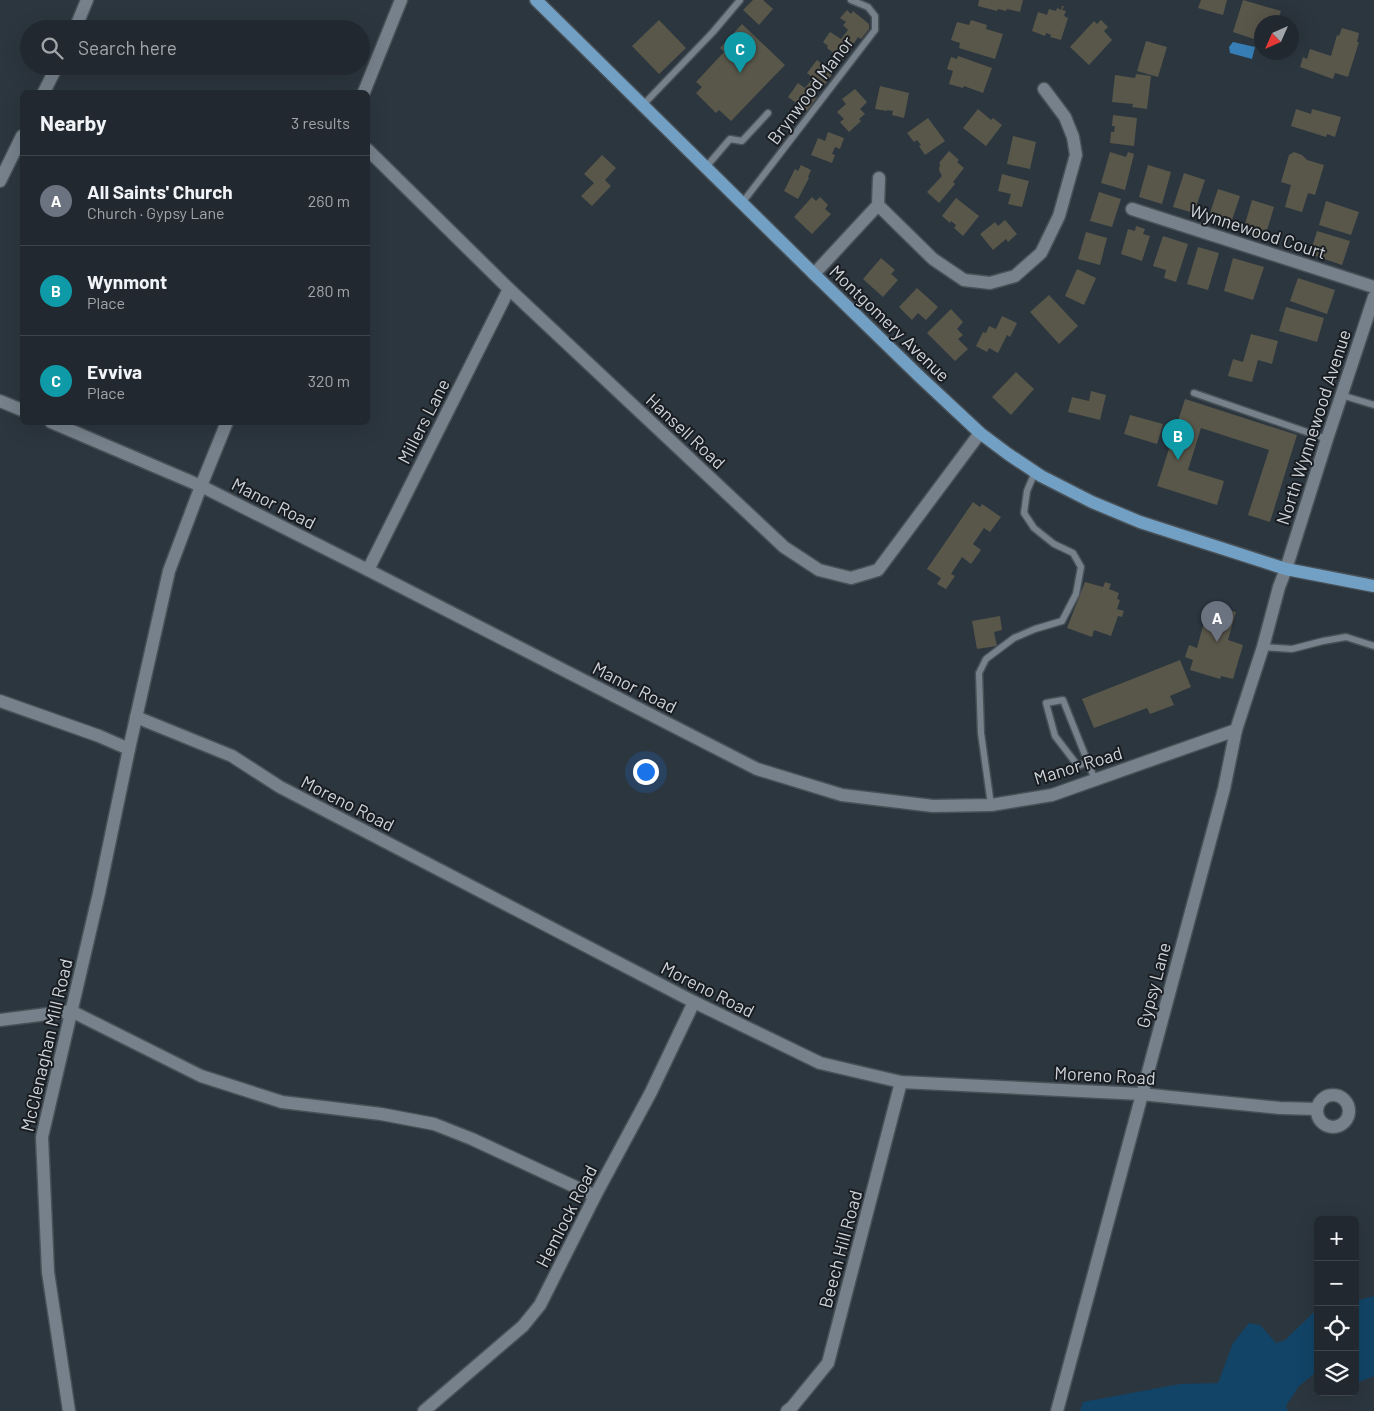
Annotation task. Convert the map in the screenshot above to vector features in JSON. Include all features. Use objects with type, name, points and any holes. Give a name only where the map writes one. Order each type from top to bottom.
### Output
[{"type":"main road","name":"Montgomery Avenue","points":[[538,1],[814,274],[980,434],[1035,472],[1092,502],[1140,522],[1286,569],[1374,586]]},
{"type":"street","points":[[79,20],[88,0]]},
{"type":"street","points":[[365,90],[401,0]]},
{"type":"street","points":[[45,90],[52,75]]},
{"type":"street","points":[[878,205],[933,259],[964,280],[990,283],[1015,276],[1041,253],[1059,216],[1076,155],[1074,137],[1065,117],[1044,89]]},
{"type":"street","points":[[0,181],[20,140]]},
{"type":"street","name":"Hansell Road","points":[[370,152],[510,289],[784,547],[819,570],[851,578],[878,570],[980,434]]},
{"type":"street","points":[[814,274],[878,205],[880,178]]},
{"type":"street","name":"Wynnewood Court","points":[[1132,209],[1374,287]]},
{"type":"street","name":"Millers Lane","points":[[368,570],[510,289]]},
{"type":"street","name":"North Wynnewood Avenue","points":[[1286,569],[1374,297]]},
{"type":"street","points":[[0,401],[20,409]]},
{"type":"street","name":"Manor Road","points":[[58,425],[200,486],[757,769],[842,795],[933,806],[991,805],[1052,795],[1236,730]]},
{"type":"street","points":[[136,718],[169,571],[200,486],[226,425]]},
{"type":"street","name":"Gypsy Lane","points":[[1057,1411],[1224,789],[1236,730],[1286,569]]},
{"type":"street","points":[[0,701],[99,736],[129,749]]},
{"type":"street","name":"McClenaghan Mill Road","points":[[69,1411],[48,1272],[42,1137],[99,893],[136,718]]},
{"type":"street","name":"Moreno Road","points":[[136,718],[232,756],[280,787],[694,1002],[820,1063],[901,1082],[1141,1094],[1280,1108],[1317,1109]]},
{"type":"street","name":"Hemlock Road","points":[[424,1411],[523,1326],[540,1305],[652,1092],[694,1002]]},
{"type":"street","points":[[0,1020],[72,1011],[201,1076],[282,1102],[381,1114],[434,1124],[472,1139],[596,1196]]},
{"type":"street","name":"Beech Hill Road","points":[[787,1411],[828,1363],[901,1082]]},
{"type":"lane","points":[[643,105],[713,32],[740,0]]},
{"type":"lane","name":"Brynwood Manor","points":[[742,203],[875,30],[876,16],[868,7],[851,0]]},
{"type":"lane","points":[[706,167],[730,139],[742,141],[768,113]]},
{"type":"lane","points":[[1194,393],[1327,439]]},
{"type":"lane","points":[[1341,395],[1374,405]]},
{"type":"lane","points":[[991,805],[981,733],[979,673],[986,659],[1014,638],[1062,621],[1076,594],[1081,568],[1073,553],[1054,544],[1034,528],[1024,513],[1027,491],[1035,472]]},
{"type":"lane","points":[[1263,647],[1292,649],[1346,637],[1374,646]]},
{"type":"lane","points":[[1088,762],[1078,766],[1055,736],[1046,703],[1063,700],[1088,762],[1095,780]]},
{"type":"shaded area","points":[[1233,42],[1254,47],[1252,59],[1230,53],[1229,47]]},
{"type":"shaded area","points":[[1374,1296],[1374,1376],[1359,1382],[1359,1306],[1359,1300]]},
{"type":"shaded area","points":[[1314,1312],[1314,1374],[1299,1386],[1286,1406],[1288,1411],[1080,1411],[1083,1402],[1180,1384],[1218,1383],[1233,1343],[1249,1323],[1260,1325],[1276,1343],[1285,1340]]},
{"type":"building","points":[[753,0],[763,0],[773,9],[759,25],[743,10]]},
{"type":"building","points":[[979,0],[1023,0],[1020,12],[1007,9],[1006,11],[998,9],[997,11],[978,6]]},
{"type":"building","points":[[1201,0],[1227,0],[1223,15],[1198,8]]},
{"type":"building","points":[[1243,0],[1281,11],[1280,15],[1254,15],[1254,39],[1233,32]]},
{"type":"building","points":[[1062,6],[1064,6],[1062,10],[1066,11],[1064,16],[1068,18],[1061,40],[1050,37],[1051,35],[1046,33],[1045,36],[1032,31],[1038,12],[1047,15],[1049,9],[1056,11],[1057,8],[1061,10]]},
{"type":"building","points":[[847,10],[851,14],[853,11],[869,24],[869,29],[861,39],[858,37],[843,60],[827,48],[828,46],[823,42],[830,32],[841,39],[848,30],[843,25],[846,22],[840,18]]},
{"type":"building","points":[[659,20],[686,48],[659,74],[632,46]]},
{"type":"building","points":[[971,20],[987,25],[986,29],[1003,34],[995,59],[959,48],[960,43],[951,40],[957,22],[969,25]]},
{"type":"building","points":[[1101,20],[1108,27],[1104,31],[1112,40],[1089,65],[1070,47],[1094,21],[1097,24]]},
{"type":"building","points":[[742,24],[785,65],[731,121],[719,110],[716,113],[696,93],[702,87],[696,82],[724,52],[720,48]]},
{"type":"building","points":[[1342,28],[1359,33],[1357,42],[1359,42],[1348,77],[1335,73],[1333,79],[1300,67],[1303,57],[1307,59],[1310,49],[1331,56],[1337,35],[1339,36]]},
{"type":"building","points":[[1146,41],[1167,47],[1158,77],[1137,71]]},
{"type":"building","points":[[958,56],[992,68],[983,93],[964,86],[963,88],[949,84],[953,71],[947,69],[951,57],[957,59]]},
{"type":"building","points":[[817,60],[833,73],[824,86],[819,82],[811,93],[817,97],[807,111],[788,97],[798,83],[805,88],[813,78],[807,73]]},
{"type":"building","points":[[1136,74],[1151,76],[1147,109],[1132,107],[1133,104],[1112,102],[1115,75],[1135,78]]},
{"type":"building","points":[[880,86],[909,93],[904,118],[892,115],[893,111],[875,109]]},
{"type":"building","points":[[855,89],[867,102],[860,109],[865,114],[859,119],[861,121],[849,132],[840,122],[844,119],[837,112],[846,104],[842,99]]},
{"type":"building","points":[[978,109],[991,120],[993,118],[1002,125],[986,146],[963,128]]},
{"type":"building","points":[[1296,109],[1311,114],[1312,109],[1341,117],[1335,137],[1327,134],[1326,137],[1291,126]]},
{"type":"building","points":[[1113,115],[1137,118],[1134,146],[1110,143],[1111,132],[1114,132],[1115,126],[1112,126]]},
{"type":"building","points":[[928,118],[945,141],[925,155],[917,140],[914,142],[907,133]]},
{"type":"building","points":[[828,132],[844,138],[840,149],[835,147],[832,154],[835,155],[832,163],[811,155],[818,138],[825,141]]},
{"type":"building","points":[[1013,136],[1036,142],[1030,169],[1007,164]]},
{"type":"building","points":[[949,151],[959,160],[957,162],[964,168],[953,182],[955,184],[939,203],[927,192],[942,176],[939,170],[939,163]]},
{"type":"building","points":[[1110,152],[1126,157],[1128,152],[1134,154],[1125,190],[1101,183]]},
{"type":"building","points":[[1294,152],[1302,155],[1307,160],[1324,165],[1315,195],[1308,193],[1302,212],[1285,207],[1291,185],[1281,182],[1289,155]]},
{"type":"building","points":[[602,155],[616,168],[605,180],[611,186],[592,206],[581,196],[594,183],[584,174]]},
{"type":"building","points":[[801,165],[811,170],[798,199],[784,191],[795,169],[798,171]]},
{"type":"building","points":[[1148,165],[1171,172],[1162,204],[1139,197]]},
{"type":"building","points":[[1184,173],[1205,180],[1194,213],[1173,207]]},
{"type":"building","points":[[1002,174],[1029,181],[1022,207],[1008,204],[1011,194],[998,191]]},
{"type":"building","points":[[1218,189],[1240,196],[1230,226],[1208,219]]},
{"type":"building","points":[[1099,192],[1121,199],[1112,227],[1090,221]]},
{"type":"building","points":[[812,197],[816,201],[820,197],[828,205],[825,209],[831,214],[812,234],[794,217]]},
{"type":"building","points":[[956,198],[979,216],[963,236],[954,228],[956,225],[951,221],[950,223],[942,216]]},
{"type":"building","points":[[1252,200],[1274,207],[1265,237],[1243,231]]},
{"type":"building","points":[[1326,201],[1359,212],[1351,235],[1319,225]]},
{"type":"building","points":[[1005,220],[1017,234],[1008,242],[1006,239],[993,250],[980,234],[995,222],[998,226]]},
{"type":"building","points":[[1136,226],[1145,229],[1143,234],[1150,236],[1142,261],[1121,254],[1128,229],[1135,231]]},
{"type":"building","points":[[1317,231],[1350,241],[1342,265],[1310,254]]},
{"type":"building","points":[[1086,232],[1107,238],[1100,265],[1078,259]]},
{"type":"building","points":[[1163,236],[1188,244],[1176,282],[1164,278],[1166,270],[1153,266]]},
{"type":"building","points":[[1198,247],[1219,253],[1208,290],[1187,284]]},
{"type":"building","points":[[881,258],[895,270],[891,274],[898,280],[883,297],[863,279]]},
{"type":"building","points":[[1233,258],[1264,267],[1253,300],[1224,291]]},
{"type":"building","points":[[1077,269],[1096,278],[1084,305],[1065,296]]},
{"type":"building","points":[[1298,278],[1335,290],[1327,314],[1290,301]]},
{"type":"building","points":[[917,288],[938,307],[926,320],[918,313],[912,320],[899,307]]},
{"type":"building","points":[[1049,295],[1078,326],[1059,344],[1030,312]]},
{"type":"building","points":[[1286,307],[1324,318],[1317,342],[1279,331]]},
{"type":"building","points":[[951,309],[963,322],[957,329],[963,335],[958,339],[968,349],[955,361],[927,333]]},
{"type":"building","points":[[1002,316],[1017,323],[1010,337],[1007,335],[998,353],[989,348],[987,352],[976,346],[983,332],[986,333],[989,326],[996,329]]},
{"type":"building","points":[[1251,334],[1278,341],[1272,364],[1258,360],[1252,382],[1228,376],[1233,359],[1243,362]]},
{"type":"building","points":[[1016,372],[1034,389],[1011,415],[992,397]]},
{"type":"building","points":[[1091,391],[1106,395],[1100,420],[1068,412],[1072,397],[1089,401]]},
{"type":"building","points":[[1185,399],[1297,435],[1270,522],[1248,515],[1269,450],[1201,428],[1188,470],[1224,481],[1217,505],[1157,486]]},
{"type":"building","points":[[1130,415],[1163,424],[1157,444],[1124,434]]},
{"type":"building","points":[[973,502],[980,507],[982,504],[1001,517],[990,532],[984,528],[973,544],[981,550],[971,564],[962,557],[951,574],[955,576],[946,589],[937,584],[941,578],[927,569]]},
{"type":"building","points":[[1085,582],[1103,587],[1105,582],[1111,584],[1109,589],[1119,593],[1117,599],[1120,600],[1117,609],[1124,611],[1122,617],[1118,616],[1111,636],[1094,630],[1092,637],[1067,628]]},
{"type":"building","points":[[1209,604],[1236,612],[1228,640],[1243,645],[1233,679],[1221,676],[1220,679],[1190,670],[1193,660],[1185,657],[1189,645],[1197,648]]},
{"type":"building","points":[[1000,616],[1002,630],[994,632],[997,646],[977,649],[972,621]]},
{"type":"building","points":[[1180,660],[1191,687],[1170,696],[1174,705],[1150,714],[1147,708],[1094,728],[1082,699]]},
{"type":"place","name":"Evviva","points":[[740,73]]},
{"type":"place","name":"Wynmont","points":[[1178,460]]},
{"type":"place","name":"All Saints' Church","points":[[1217,642]]}]
